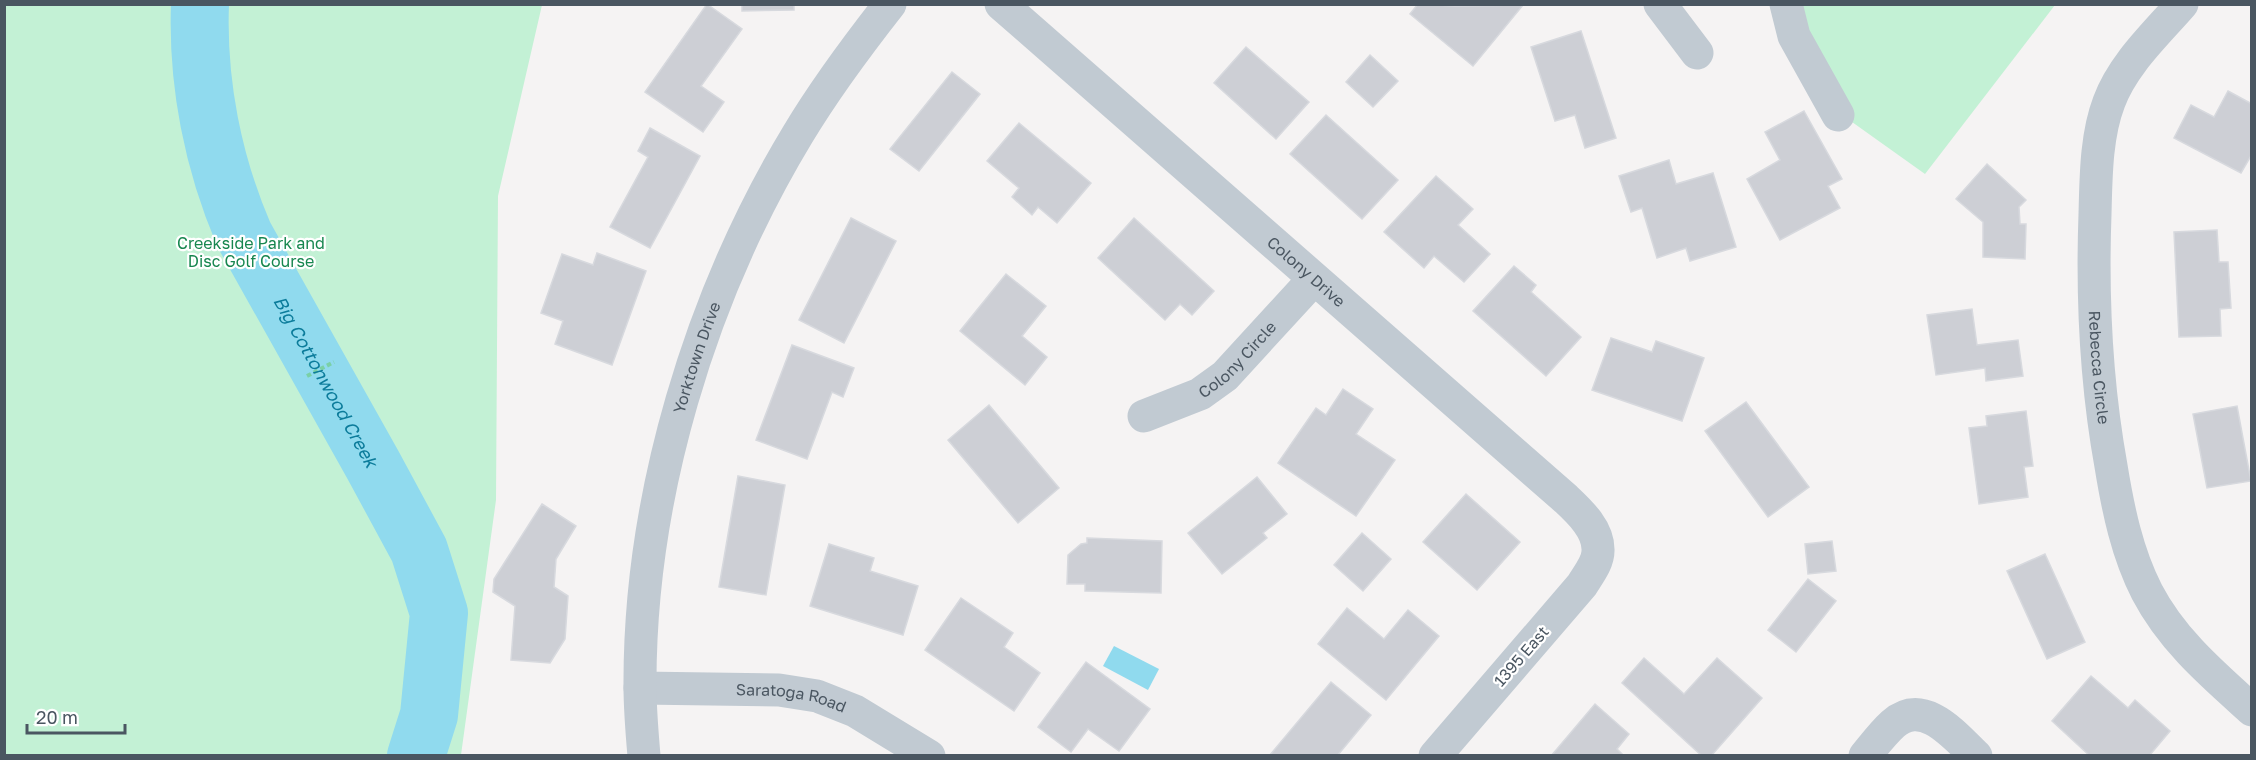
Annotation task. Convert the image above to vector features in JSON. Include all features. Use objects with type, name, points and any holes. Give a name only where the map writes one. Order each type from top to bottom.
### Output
[{"type":"street","name":"Yorktown Drive","points":[[644,756],[640,688],[643,625],[656,513],[671,442],[688,379],[736,250],[765,192],[798,134],[833,80],[890,4]]},
{"type":"street","name":"Colony Drive","points":[[1001,4],[1578,510],[1595,536],[1598,551]]},
{"type":"street","points":[[1660,4],[1697,53]]},
{"type":"street","points":[[1786,4],[1794,36],[1838,115]]},
{"type":"street","name":"Rebecca Circle","points":[[2182,4],[2125,71],[2109,101],[2104,117],[2096,183],[2094,248],[2098,380],[2118,506],[2134,562],[2146,590],[2158,611],[2187,649],[2252,710]]},
{"type":"street","name":"Colony Circle","points":[[1144,416],[1200,394],[1225,376],[1314,279]]},
{"type":"street","name":"1395 East","points":[[1435,756],[1582,585],[1595,563],[1598,551]]},
{"type":"street","name":"Saratoga Road","points":[[640,688],[779,690],[817,696],[872,720],[929,756]]},
{"type":"street","points":[[1865,756],[1892,724],[1909,715],[1919,714],[1935,719],[1976,756]]},
{"type":"path","points":[[307,376],[334,362]]},
{"type":"green space","name":"Creekside Park and Disc Golf Course","points":[[4,5],[542,5],[498,196],[496,500],[461,755],[5,755]]},
{"type":"green space","points":[[1794,5],[2055,5],[1925,174],[1845,117]]},
{"type":"water","points":[[1114,646],[1159,669],[1148,690],[1103,666]]},
{"type":"building","points":[[707,4],[742,29],[701,86],[724,102],[703,132],[645,92]]},
{"type":"building","points":[[742,4],[794,4],[794,10],[742,11]]},
{"type":"building","points":[[1418,4],[1523,5],[1473,66],[1410,14]]},
{"type":"building","points":[[1581,31],[1616,138],[1585,148],[1575,115],[1555,121],[1531,47]]},
{"type":"building","points":[[1246,47],[1309,102],[1276,139],[1214,83]]},
{"type":"building","points":[[1370,55],[1398,81],[1373,107],[1346,82]]},
{"type":"building","points":[[952,72],[980,94],[919,171],[890,149]]},
{"type":"building","points":[[2228,91],[2252,104],[2252,154],[2241,173],[2174,138],[2191,105],[2214,117]]},
{"type":"building","points":[[1804,111],[1842,179],[1828,186],[1840,208],[1780,240],[1747,179],[1780,160],[1765,132]]},
{"type":"building","points":[[1326,115],[1398,180],[1362,219],[1290,154]]},
{"type":"building","points":[[1019,123],[1091,183],[1057,223],[1038,207],[1032,215],[1012,197],[1019,188],[987,161]]},
{"type":"building","points":[[650,128],[700,156],[650,248],[610,227],[648,157],[638,151]]},
{"type":"building","points":[[1669,160],[1676,184],[1713,173],[1736,247],[1690,261],[1686,248],[1657,258],[1642,208],[1631,212],[1619,176]]},
{"type":"building","points":[[1987,164],[2026,200],[2019,207],[2020,224],[2026,224],[2025,259],[1983,257],[1983,222],[1956,199]]},
{"type":"building","points":[[1436,176],[1473,209],[1458,225],[1490,254],[1464,282],[1434,256],[1424,268],[1384,232]]},
{"type":"building","points":[[851,218],[896,241],[844,343],[799,320]]},
{"type":"building","points":[[1134,218],[1214,291],[1192,315],[1180,304],[1165,320],[1098,258]]},
{"type":"building","points":[[2217,230],[2219,262],[2228,262],[2231,308],[2220,309],[2221,336],[2179,337],[2174,232]]},
{"type":"building","points":[[597,253],[646,271],[612,365],[555,344],[563,321],[541,313],[562,254],[593,265]]},
{"type":"building","points":[[1514,266],[1536,285],[1531,292],[1581,337],[1546,376],[1473,311]]},
{"type":"building","points":[[1006,274],[1046,306],[1022,336],[1047,357],[1025,385],[960,331]]},
{"type":"building","points":[[1972,309],[1977,345],[2018,340],[2023,376],[1986,381],[1985,368],[1936,375],[1927,315]]},
{"type":"building","points":[[1611,338],[1652,352],[1656,341],[1704,358],[1682,421],[1592,390]]},
{"type":"building","points":[[792,345],[854,368],[843,397],[832,392],[807,459],[756,440]]},
{"type":"building","points":[[1343,389],[1373,409],[1356,434],[1395,460],[1356,516],[1278,463],[1316,408],[1326,415]]},
{"type":"building","points":[[1746,402],[1809,487],[1768,517],[1705,431]]},
{"type":"building","points":[[989,405],[1059,488],[1018,523],[948,440]]},
{"type":"building","points":[[2237,406],[2251,481],[2207,488],[2193,414]]},
{"type":"building","points":[[2026,411],[2033,466],[2024,467],[2028,497],[1979,504],[1969,428],[1987,426],[1986,416]]},
{"type":"building","points":[[738,476],[785,485],[766,595],[719,587]]},
{"type":"building","points":[[1257,477],[1287,514],[1263,533],[1267,538],[1222,574],[1188,533]]},
{"type":"building","points":[[1466,494],[1520,542],[1477,590],[1423,542]]},
{"type":"building","points":[[542,504],[576,526],[556,559],[554,587],[568,596],[565,639],[550,663],[511,660],[515,606],[493,592],[494,579]]},
{"type":"building","points":[[1362,533],[1391,559],[1363,591],[1334,565]]},
{"type":"building","points":[[1087,538],[1162,541],[1161,593],[1085,591],[1085,584],[1067,584],[1068,555],[1081,544],[1087,543]]},
{"type":"building","points":[[1832,541],[1836,571],[1808,574],[1805,544]]},
{"type":"building","points":[[829,544],[874,558],[870,571],[918,586],[903,635],[810,606]]},
{"type":"building","points":[[2045,554],[2085,642],[2047,659],[2007,571]]},
{"type":"building","points":[[1808,579],[1836,601],[1796,652],[1768,630]]},
{"type":"building","points":[[961,598],[1013,633],[1004,647],[1040,673],[1014,711],[925,650]]},
{"type":"building","points":[[1347,608],[1384,639],[1408,610],[1439,636],[1386,700],[1318,644]]},
{"type":"building","points":[[1644,658],[1684,694],[1717,658],[1762,698],[1711,756],[1702,756],[1622,683]]},
{"type":"building","points":[[1086,662],[1150,709],[1119,751],[1088,729],[1071,752],[1038,727]]},
{"type":"building","points":[[2091,676],[2128,708],[2135,700],[2170,731],[2149,756],[2090,756],[2052,721]]},
{"type":"building","points":[[1331,682],[1371,715],[1337,756],[1269,756]]},
{"type":"building","points":[[1595,704],[1629,734],[1617,749],[1624,756],[1551,756]]},
{"type":"waterway","name":"Big Cottonwood Creek","points":[[200,4],[204,93],[216,151],[233,208],[244,235],[419,550],[439,613],[429,715],[416,756]]}]
